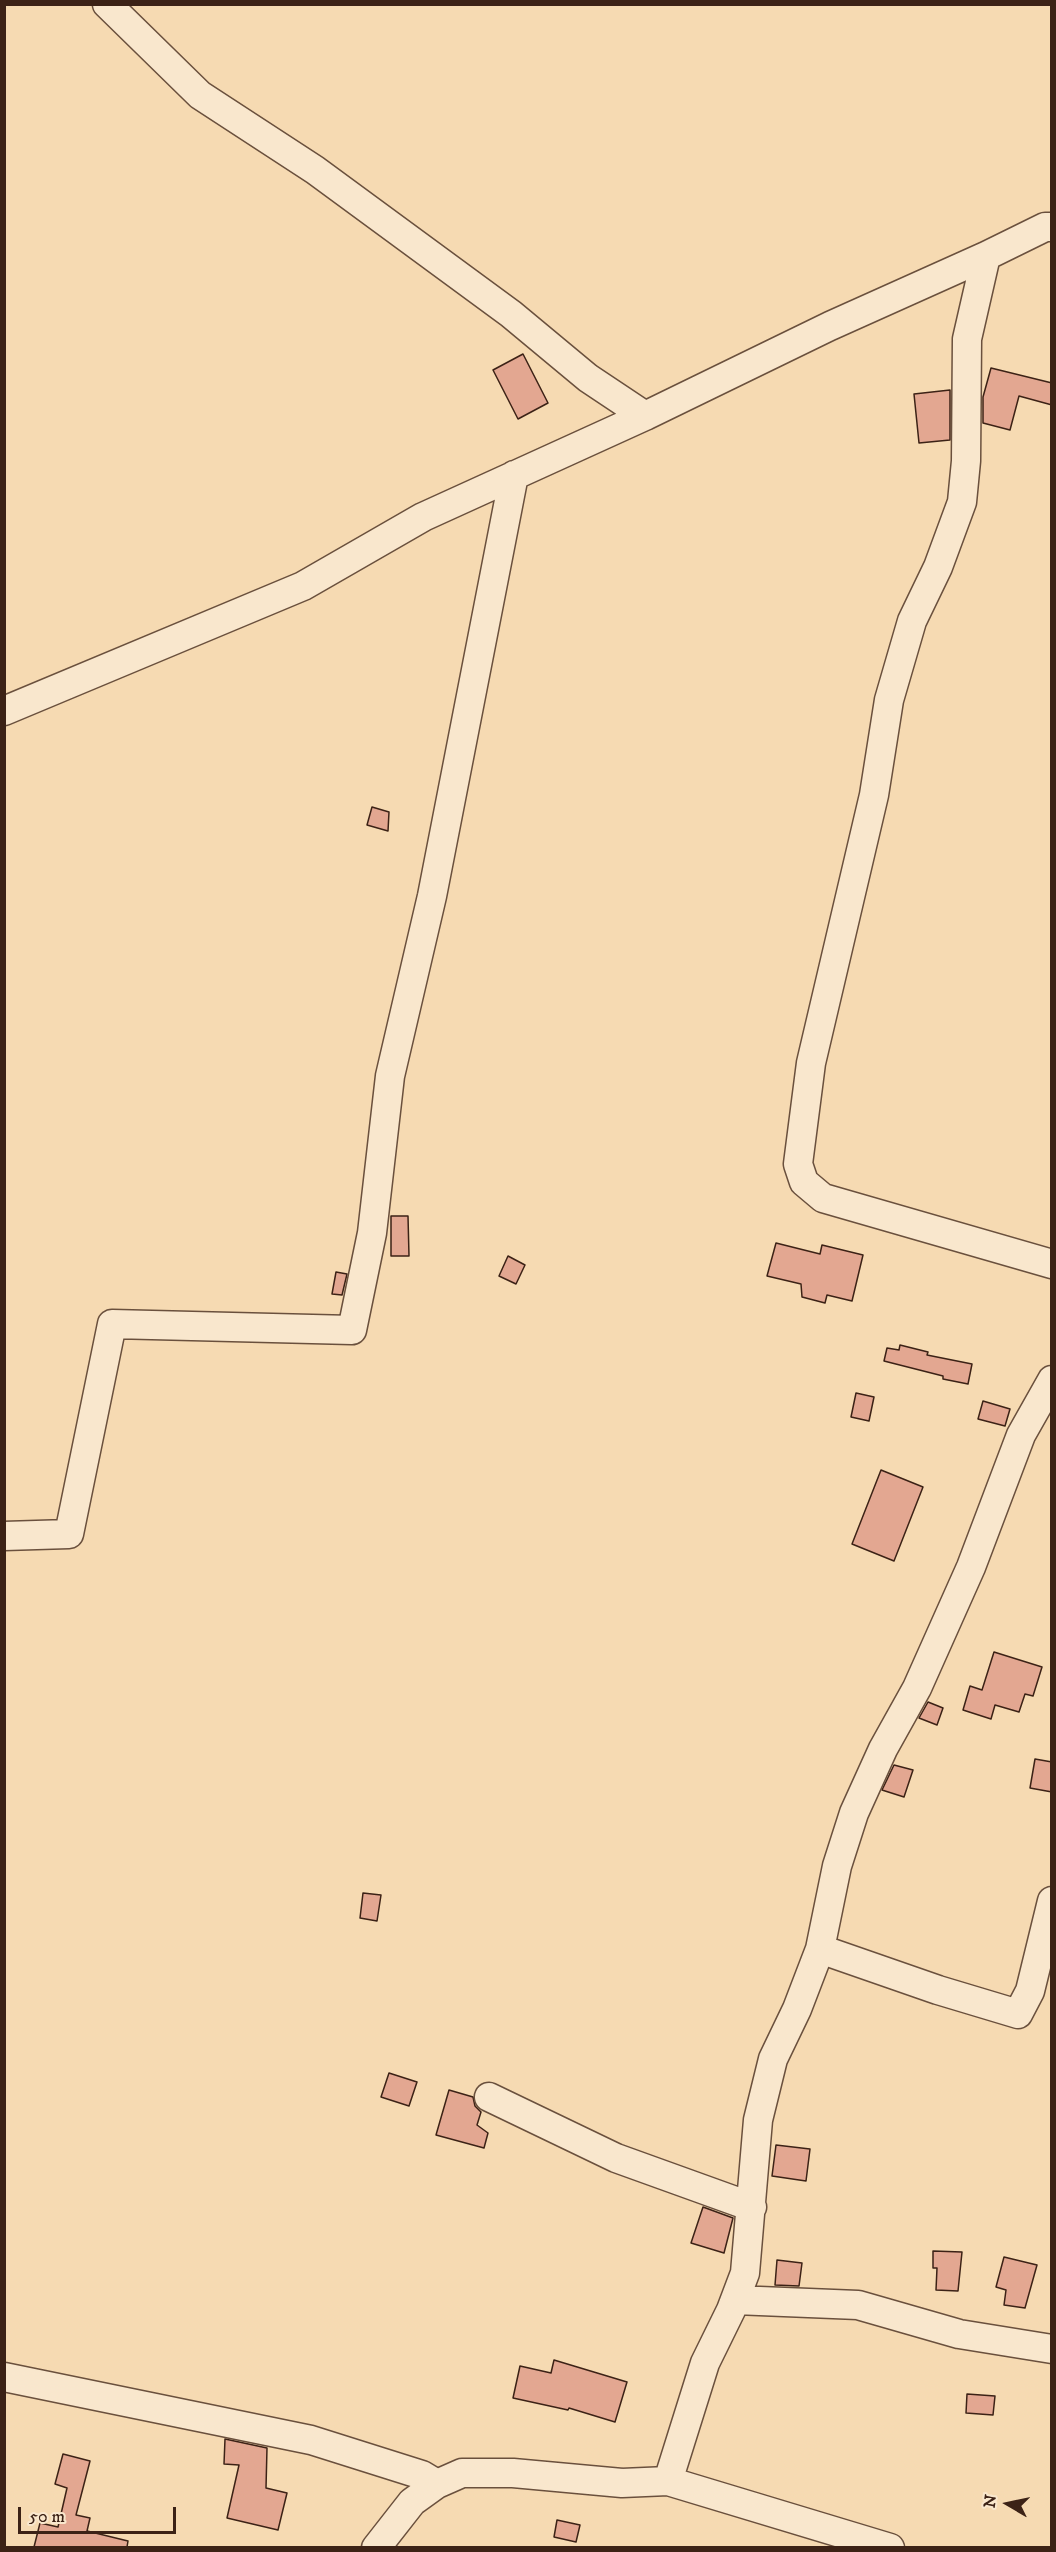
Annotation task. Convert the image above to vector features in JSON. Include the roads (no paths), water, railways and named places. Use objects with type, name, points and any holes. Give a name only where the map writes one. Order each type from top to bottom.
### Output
[{"type":"street","points":[[107,4],[200,95],[315,170],[511,314],[588,378],[645,416]]},
{"type":"street","points":[[4,711],[303,585],[423,518],[645,416],[830,326],[1045,227],[1052,227]]},
{"type":"street","points":[[986,256],[967,339],[966,461],[962,502],[938,567],[912,621],[889,700],[874,795],[811,1063],[798,1164],[804,1182],[823,1198],[1052,1264]]},
{"type":"street","points":[[4,1536],[69,1534],[112,1324],[352,1330],[372,1233],[390,1076],[432,896],[514,475]]},
{"type":"street","points":[[668,2481],[705,2363],[735,2300],[745,2273],[758,2120],[773,2059],[797,2009],[820,1949],[837,1866],[854,1813],[883,1749],[917,1688],[971,1567],[1021,1435],[1052,1380]]},
{"type":"street","points":[[820,1949],[938,1990],[1017,2014],[1030,1991],[1052,1901]]},
{"type":"street","points":[[489,2097],[616,2158],[752,2207]]},
{"type":"street","points":[[735,2300],[858,2305],[959,2334],[1052,2349]]},
{"type":"street","points":[[4,2377],[311,2440],[422,2475],[436,2484]]},
{"type":"street","points":[[376,2547],[412,2502],[436,2484],[462,2473],[513,2473],[622,2483],[668,2481],[890,2547]]}]
